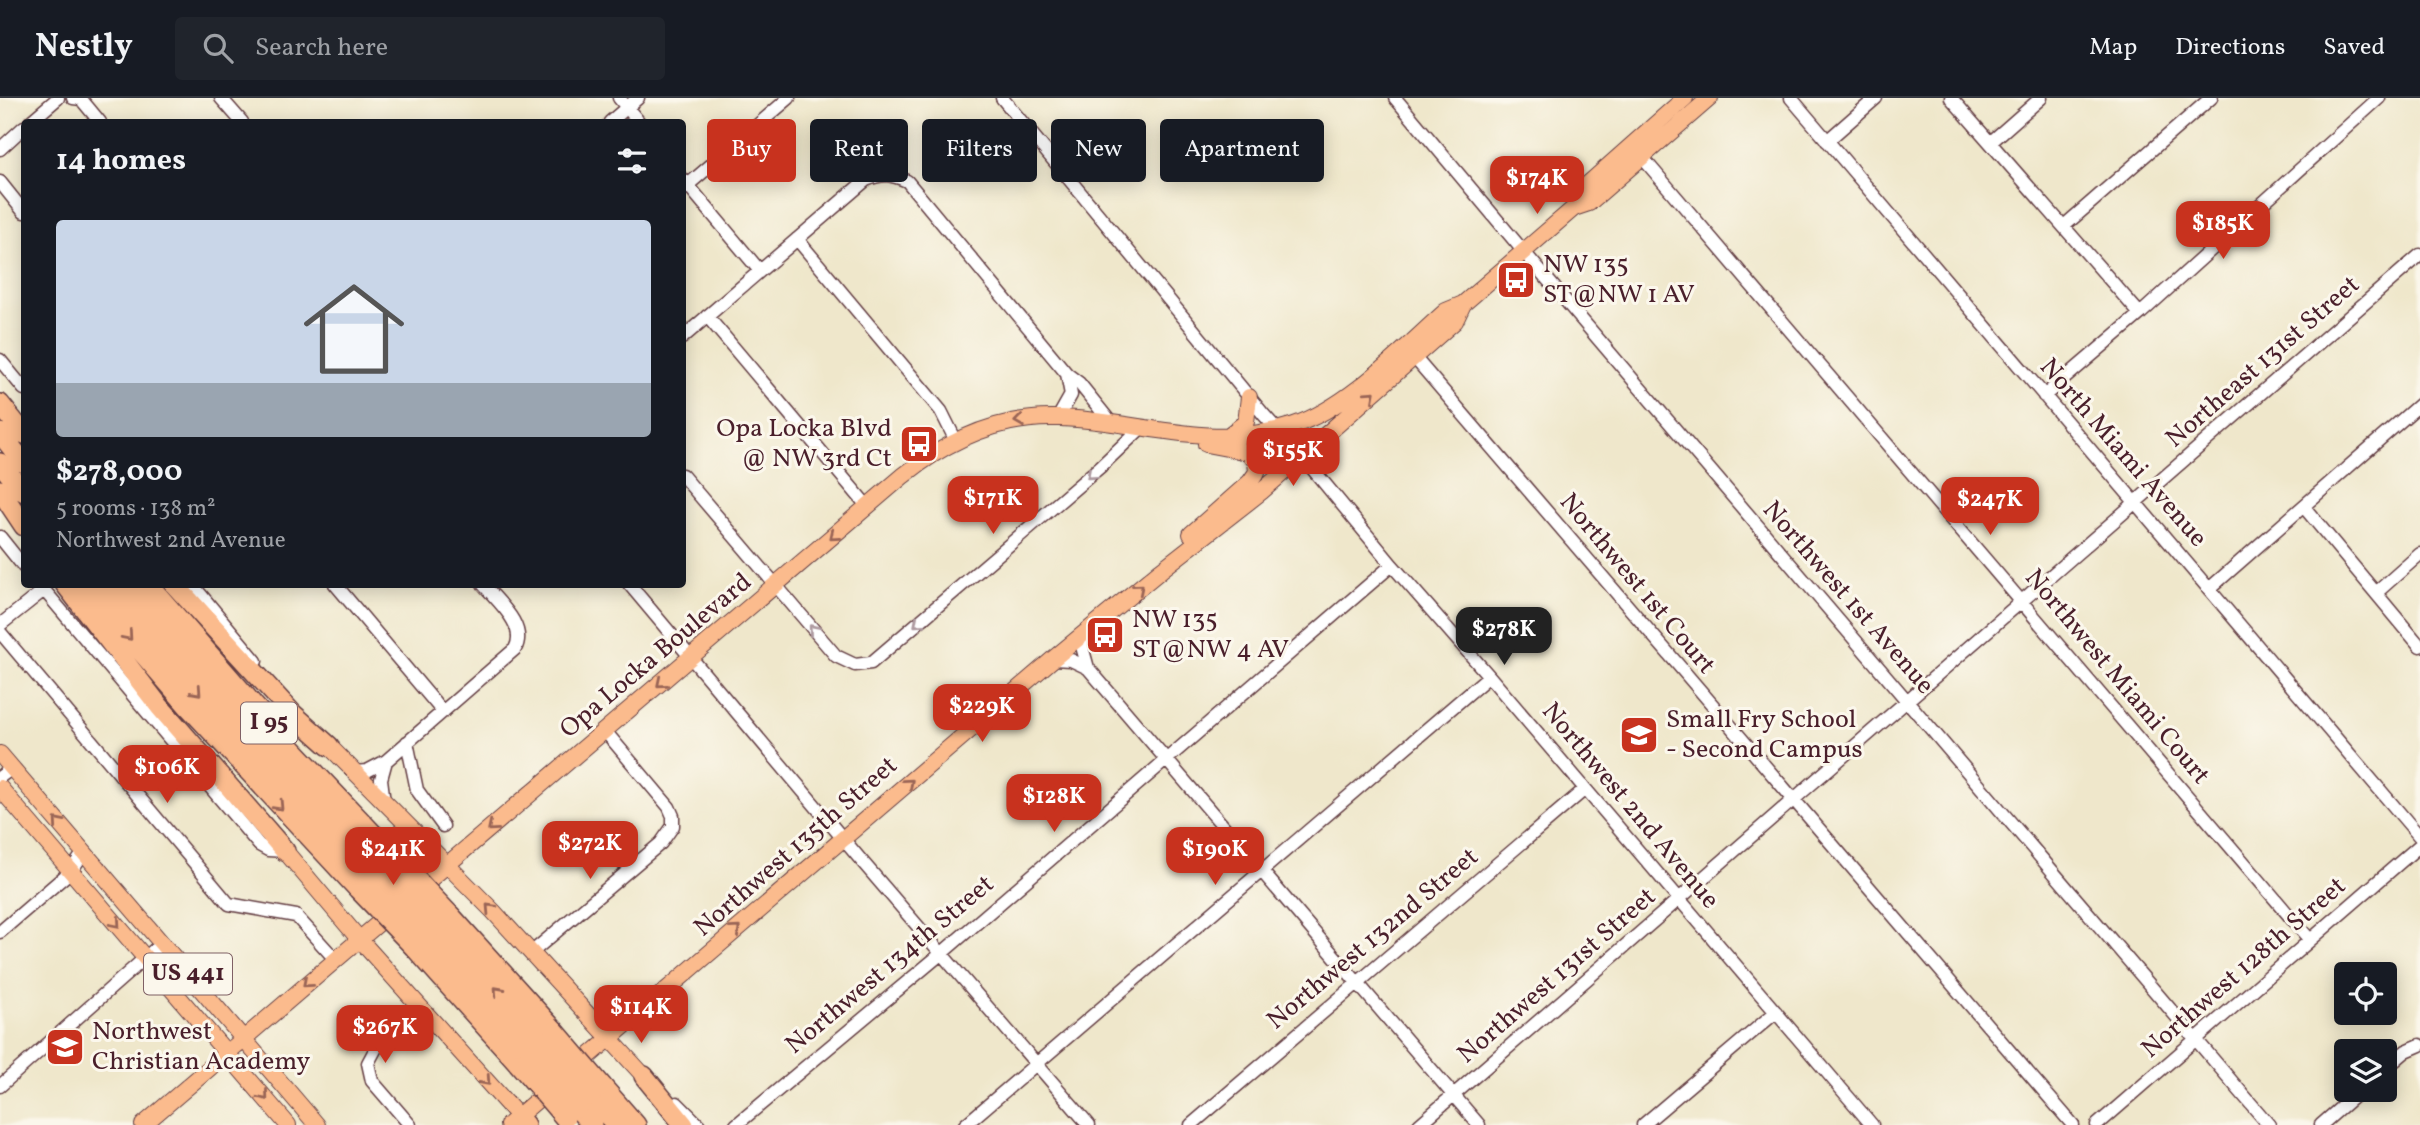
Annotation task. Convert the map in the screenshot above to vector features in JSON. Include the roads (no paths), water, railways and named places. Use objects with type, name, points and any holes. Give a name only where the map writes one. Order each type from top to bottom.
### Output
[{"type":"highway","points":[[0,403],[21,424]]},
{"type":"highway","points":[[0,403],[21,430]]},
{"type":"highway","points":[[0,433],[21,459]]},
{"type":"highway","points":[[0,463],[21,488]]},
{"type":"highway","points":[[0,483],[21,509]]},
{"type":"highway","points":[[0,490],[21,522]]},
{"type":"highway","points":[[68,588],[160,707],[285,851]]},
{"type":"highway","name":"I 95","points":[[86,588],[188,706],[376,873],[537,1047],[581,1107],[636,1125]]},
{"type":"highway","points":[[107,588],[244,743],[376,873]]},
{"type":"highway","points":[[129,588],[376,873]]},
{"type":"highway","name":"I 95","points":[[151,588],[284,740],[376,873],[537,1047],[581,1107]]},
{"type":"highway","points":[[177,588],[292,713],[329,746]]},
{"type":"highway","points":[[644,1076],[684,1125]]},
{"type":"highway","points":[[581,1107],[592,1125]]},
{"type":"highway","points":[[581,1107],[616,1125]]},
{"type":"main road","name":"Northwest 135th Street","points":[[1277,429],[1309,419],[1352,393],[1446,311],[1463,304],[1574,208],[1589,203],[1710,98]]},
{"type":"main road","points":[[1642,157],[1640,148],[1671,120],[1681,101]]},
{"type":"main road","name":"Northwest 135th Street","points":[[1574,208],[1579,192],[1681,101]]},
{"type":"main road","name":"Northwest 135th Street","points":[[517,1122],[610,1038],[1053,659],[1414,358],[1455,321],[1463,304]]},
{"type":"main road","points":[[1298,453],[1339,411],[1352,393]]},
{"type":"main road","points":[[1228,436],[1246,422],[1249,397]]},
{"type":"main road","name":"Opa Locka Boulevard","points":[[143,1125],[915,467],[956,441],[1005,423],[1058,418],[1179,435],[1228,436],[1277,429]]},
{"type":"main road","points":[[1161,570],[1181,543],[1250,482],[1257,472],[1256,462],[1248,452],[1206,444],[1179,435]]},
{"type":"main road","points":[[329,746],[447,864],[644,1076]]},
{"type":"main road","name":"US 441","points":[[0,754],[6,773],[84,852],[317,1125]]},
{"type":"main road","name":"US 441","points":[[0,788],[288,1125]]},
{"type":"main road","points":[[285,851],[517,1122]]},
{"type":"street","points":[[34,119],[58,98]]},
{"type":"street","points":[[73,98],[81,99],[98,119]]},
{"type":"street","points":[[221,98],[239,119]]},
{"type":"street","points":[[612,119],[623,103],[638,98]]},
{"type":"street","points":[[686,182],[789,98]]},
{"type":"street","name":"Northwest 2nd Avenue","points":[[1002,98],[1249,397],[1871,1125]]},
{"type":"street","name":"Northwest 1st Avenue","points":[[1395,98],[2269,1125]]},
{"type":"street","name":"North Miami Avenue","points":[[1791,98],[2420,837]]},
{"type":"street","points":[[1827,141],[1876,98]]},
{"type":"street","points":[[1951,98],[2140,314]]},
{"type":"street","points":[[1991,142],[2041,98]]},
{"type":"street","points":[[2064,226],[2211,98]]},
{"type":"street","points":[[2044,396],[2140,314],[2379,98]]},
{"type":"street","points":[[623,103],[636,119]]},
{"type":"street","points":[[0,149],[21,130]]},
{"type":"street","name":"Northwest Miami Court","points":[[1642,157],[2310,940]]},
{"type":"street","points":[[686,334],[866,180],[881,174],[892,174],[908,181],[1067,374],[1079,383],[1112,424]]},
{"type":"street","points":[[0,182],[21,208]]},
{"type":"street","points":[[686,186],[760,271]]},
{"type":"street","points":[[797,239],[941,411],[956,441]]},
{"type":"street","name":"Northeast 131st Street","points":[[2135,502],[2216,436],[2420,256]]},
{"type":"street","points":[[707,316],[868,507]]},
{"type":"street","name":"Northwest 1st Court","points":[[1414,358],[2073,1125]]},
{"type":"street","points":[[0,360],[21,385]]},
{"type":"street","points":[[1058,418],[1071,395],[1067,374]]},
{"type":"street","points":[[2209,589],[2420,404]]},
{"type":"street","points":[[686,480],[836,656],[855,665],[871,663],[1100,467],[1141,428]]},
{"type":"street","name":"Northwest 131st Street","points":[[1419,1125],[1681,900],[2135,502]]},
{"type":"street","points":[[2304,507],[2420,646]]},
{"type":"street","points":[[0,537],[21,563]]},
{"type":"street","points":[[2376,593],[2420,554]]},
{"type":"street","name":"Northwest 134th Street","points":[[736,1125],[942,953],[1392,565]]},
{"type":"street","points":[[0,625],[40,588]]},
{"type":"street","points":[[42,588],[258,845],[268,850],[285,851]]},
{"type":"street","points":[[195,588],[329,746]]},
{"type":"street","points":[[338,588],[443,712]]},
{"type":"street","points":[[354,772],[367,771],[386,761],[512,653],[519,633],[486,588]]},
{"type":"street","points":[[632,588],[1088,1125]]},
{"type":"street","points":[[0,632],[229,904],[296,916],[335,959]]},
{"type":"street","points":[[1083,634],[1083,650],[1088,668]]},
{"type":"street","points":[[1053,659],[1071,660],[1088,668],[1479,1125]]},
{"type":"street","points":[[965,1125],[1489,676]]},
{"type":"street","points":[[531,953],[668,837],[674,821],[666,803],[605,731]]},
{"type":"street","points":[[407,742],[417,790],[443,826]]},
{"type":"street","points":[[384,802],[381,779],[386,761]]},
{"type":"street","name":"Northwest 132nd Street","points":[[1191,1125],[1585,789]]},
{"type":"street","name":"Northwest 128th Street","points":[[2097,1125],[2420,845]]},
{"type":"street","points":[[0,932],[71,871],[84,852]]},
{"type":"street","points":[[0,1086],[162,943]]},
{"type":"street","points":[[410,1125],[372,1081],[368,1063],[376,1048],[422,1010]]},
{"type":"street","points":[[1643,1125],[1776,1012]]},
{"type":"street","points":[[2397,1059],[2420,1045]]},
{"type":"street","points":[[644,1076],[699,1125]]},
{"type":"street","points":[[2321,1125],[2347,1102]]},
{"type":"place","name":"NW 135 ST@NW 1 AV","points":[[1516,280]]},
{"type":"place","name":"Opa Locka Blvd @ NW 3rd Ct","points":[[919,444]]},
{"type":"place","name":"NW 135 ST@NW 4 AV","points":[[1105,635]]},
{"type":"place","name":"Small Fry School - Second Campus","points":[[1639,735]]},
{"type":"place","name":"Northwest Christian Academy","points":[[65,1047]]}]
